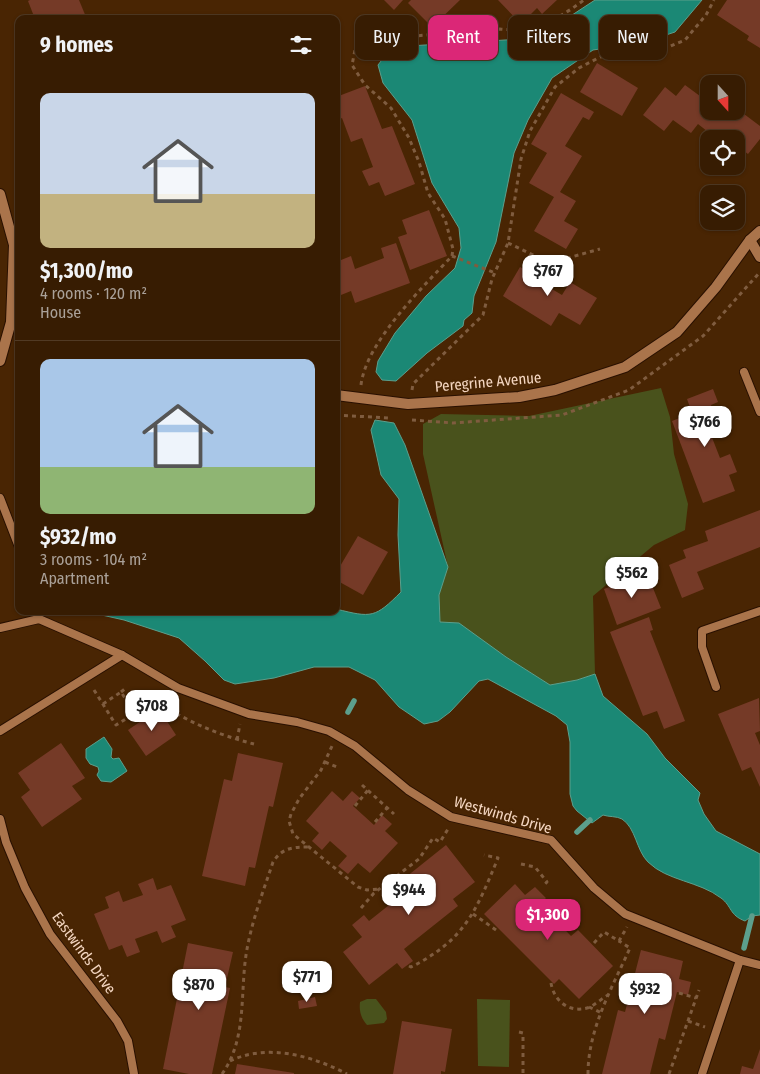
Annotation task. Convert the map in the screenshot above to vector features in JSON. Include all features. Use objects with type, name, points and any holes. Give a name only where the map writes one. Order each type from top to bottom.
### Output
[{"type":"street","points":[[0,194],[15,242]]},
{"type":"street","name":"Peregrine Avenue","points":[[340,396],[408,404],[519,397],[555,390],[625,367],[677,332],[716,287],[750,240],[760,231]]},
{"type":"street","points":[[750,240],[760,257]]},
{"type":"street","points":[[0,361],[11,322],[15,260]]},
{"type":"lane","points":[[744,372],[760,412]]},
{"type":"lane","points":[[0,498],[15,536]]},
{"type":"lane","points":[[716,687],[702,647],[702,631],[760,611]]},
{"type":"lane","points":[[0,628],[38,615]]},
{"type":"lane","name":"Westwinds Drive","points":[[38,615],[122,655],[178,688],[249,714],[297,722],[330,731],[355,746],[408,790],[451,817],[551,840],[594,888],[625,914],[740,960],[760,965]]},
{"type":"lane","points":[[0,731],[122,655]]},
{"type":"lane","name":"Eastwinds Drive","points":[[0,819],[6,842],[22,880],[50,934],[117,1021],[128,1040],[134,1074]]},
{"type":"lane","points":[[702,1074],[740,960]]},
{"type":"path","points":[[360,398],[361,381],[370,356],[407,304],[452,256],[453,249],[445,219],[428,193],[419,162],[409,138],[391,108],[365,85],[352,65],[355,50],[366,40],[449,35],[500,29],[517,31],[549,22],[584,0]]},
{"type":"path","points":[[408,404],[413,384],[483,315],[495,272],[508,243],[521,158],[530,131],[555,87],[579,68],[600,57],[668,47],[685,40],[706,15],[714,0]]},
{"type":"path","points":[[508,243],[550,263],[600,249]]},
{"type":"path","points":[[452,256],[495,272]]},
{"type":"path","points":[[103,704],[126,688]]},
{"type":"path","points":[[94,690],[116,724],[155,701],[188,721],[226,737],[254,744]]},
{"type":"path","points":[[121,692],[135,713]]},
{"type":"path","points":[[236,740],[240,724]]},
{"type":"path","points":[[332,746],[321,770],[299,799],[291,814],[289,821],[293,834],[358,887],[367,890],[379,889]]},
{"type":"path","points":[[325,762],[337,767]]},
{"type":"path","points":[[362,785],[394,814]]},
{"type":"path","points":[[355,806],[368,790]]},
{"type":"path","points":[[375,822],[386,808]]},
{"type":"path","points":[[361,908],[379,889],[419,859],[433,838],[440,842],[449,826]]},
{"type":"path","points":[[222,1074],[236,1048],[242,1018],[246,957],[250,937],[273,862],[278,854],[285,849],[308,847]]},
{"type":"path","points":[[409,966],[411,967],[440,951],[455,937],[473,914],[498,858],[484,855]]},
{"type":"path","points":[[521,864],[535,867],[547,882],[543,886]]},
{"type":"path","points":[[473,914],[499,932]]},
{"type":"path","points":[[619,941],[628,926]]},
{"type":"path","points":[[588,1074],[591,1042],[608,995],[630,948],[604,932],[594,943]]},
{"type":"path","points":[[551,983],[554,993],[560,1002],[570,1008],[589,1007],[608,995]]},
{"type":"path","points":[[670,1074],[699,990]]},
{"type":"path","points":[[679,993],[696,998]]},
{"type":"path","points":[[589,1007],[602,1012]]},
{"type":"path","points":[[688,1021],[705,1027]]},
{"type":"path","points":[[520,1032],[523,1033],[523,1074]]},
{"type":"path","points":[[679,1032],[683,1034]]},
{"type":"path","points":[[230,1062],[254,1054],[298,1055],[314,1059],[348,1074]]},
{"type":"green space","points":[[661,388],[670,417],[674,454],[688,504],[685,530],[654,545],[593,596],[595,674],[577,680],[550,685],[506,657],[440,622],[439,595],[448,567],[423,454],[423,424],[441,414],[529,416]]},
{"type":"green space","points":[[367,999],[376,999],[386,1012],[387,1019],[384,1023],[367,1025],[360,1012],[360,1002]]},
{"type":"green space","points":[[477,999],[510,1000],[509,1067],[478,1066]]},
{"type":"water","points":[[595,0],[702,0],[675,32],[667,35],[667,15],[599,15],[599,49],[589,53],[589,15],[572,15]]},
{"type":"water","points":[[498,40],[508,40],[508,60],[578,60],[552,78],[528,120],[514,153],[496,242],[474,296],[472,313],[464,320],[463,326],[427,353],[396,381],[382,380],[376,372],[378,361],[395,333],[426,296],[455,268],[461,248],[459,228],[432,183],[412,120],[383,83],[378,65],[382,60],[418,60],[418,45],[428,45],[428,60],[498,60]]},
{"type":"water","points":[[375,420],[394,423],[405,445],[448,567],[439,595],[440,622],[459,623],[506,657],[550,685],[577,680],[595,674],[603,696],[647,734],[665,758],[700,793],[698,800],[704,814],[716,831],[760,854],[760,915],[752,916],[745,921],[740,919],[733,913],[725,901],[712,892],[656,868],[644,857],[633,833],[622,819],[603,815],[592,823],[577,811],[573,806],[570,794],[570,742],[567,725],[556,716],[488,679],[479,681],[450,712],[438,721],[424,724],[399,707],[375,680],[349,667],[314,667],[274,678],[235,684],[224,680],[179,638],[124,620],[102,615],[340,615],[340,610],[358,614],[372,614],[385,607],[401,592],[398,535],[399,499],[381,475],[371,430]]},
{"type":"water","points":[[104,737],[112,749],[111,757],[113,759],[119,758],[127,771],[111,782],[101,781],[97,775],[98,767],[90,764],[86,758],[86,749]]},
{"type":"building","points":[[79,0],[85,15],[33,15],[28,1]]},
{"type":"building","points":[[384,0],[403,0],[394,10]]},
{"type":"building","points":[[411,0],[460,0],[444,15],[428,15],[428,23],[408,3]]},
{"type":"building","points":[[498,0],[557,0],[542,14],[537,8],[530,15],[512,15]]},
{"type":"building","points":[[727,0],[760,0],[760,48],[747,40],[749,36],[717,15]]},
{"type":"building","points":[[597,63],[638,88],[622,116],[580,92]]},
{"type":"building","points":[[685,85],[700,96],[700,120],[745,120],[745,115],[760,126],[760,139],[748,154],[745,152],[745,130],[706,130],[698,124],[691,133],[673,120],[664,131],[643,115],[665,87],[676,96]]},
{"type":"building","points":[[365,86],[382,129],[392,126],[415,184],[385,196],[379,182],[369,186],[362,171],[373,167],[362,138],[351,142],[342,118],[340,119],[340,95]]},
{"type":"building","points":[[561,93],[594,112],[589,120],[583,117],[565,146],[582,156],[560,192],[576,201],[564,221],[578,229],[566,249],[534,231],[554,197],[529,183],[547,153],[531,144]]},
{"type":"building","points":[[429,210],[447,256],[410,270],[398,237],[407,234],[402,220]]},
{"type":"building","points":[[396,243],[410,283],[355,303],[351,291],[340,295],[340,260],[351,256],[355,269],[384,258],[381,248]]},
{"type":"building","points":[[540,263],[554,272],[545,285],[562,295],[570,282],[597,298],[580,325],[559,313],[551,326],[503,296],[520,267],[533,274]]},
{"type":"building","points":[[713,389],[718,402],[711,405],[721,431],[711,435],[720,458],[730,454],[737,472],[729,475],[735,491],[703,503],[672,421],[692,413],[687,399]]},
{"type":"building","points":[[760,510],[760,547],[697,572],[704,589],[682,598],[669,565],[686,558],[683,550],[708,541],[705,531]]},
{"type":"building","points":[[358,536],[388,552],[363,595],[340,582],[340,566]]},
{"type":"building","points":[[647,573],[661,608],[617,625],[604,589]]},
{"type":"building","points":[[649,617],[653,630],[650,631],[685,721],[664,729],[657,711],[643,716],[610,632]]},
{"type":"building","points":[[759,698],[760,731],[755,733],[760,745],[760,787],[751,767],[742,771],[718,714]]},
{"type":"building","points":[[159,709],[176,735],[146,756],[128,730]]},
{"type":"building","points":[[61,743],[85,778],[72,786],[82,799],[42,827],[21,797],[30,790],[18,773]]},
{"type":"building","points":[[238,753],[283,763],[273,807],[269,806],[255,868],[249,867],[245,886],[202,876],[224,779],[232,781]]},
{"type":"building","points":[[332,791],[343,801],[352,791],[360,798],[353,806],[374,825],[382,815],[392,824],[385,831],[398,843],[370,873],[358,863],[348,874],[338,866],[347,856],[330,841],[322,850],[312,841],[319,833],[306,821]]},
{"type":"building","points":[[446,845],[475,882],[453,899],[458,906],[404,949],[413,961],[402,969],[397,963],[369,985],[343,952],[362,937],[352,925],[364,915],[369,921],[413,886],[406,877]]},
{"type":"building","points":[[153,878],[157,890],[171,885],[186,920],[171,926],[176,937],[162,943],[157,931],[135,939],[140,952],[127,957],[122,945],[109,950],[94,914],[109,908],[105,897],[119,891],[123,902],[143,895],[138,884]]},
{"type":"building","points":[[515,884],[525,895],[535,887],[546,898],[540,904],[571,936],[578,930],[613,966],[579,999],[559,979],[554,984],[484,914]]},
{"type":"building","points":[[188,943],[233,952],[225,987],[230,988],[212,1074],[189,1074],[163,1069]]},
{"type":"building","points":[[641,950],[683,961],[679,979],[691,982],[688,995],[677,992],[665,1040],[659,1038],[650,1074],[602,1074],[618,1010],[625,1012]]},
{"type":"building","points":[[315,997],[317,1006],[299,1009],[298,1001]]},
{"type":"building","points":[[402,1021],[452,1029],[445,1072],[441,1071],[441,1074],[393,1074]]},
{"type":"building","points":[[760,1049],[760,1074],[740,1074],[742,1066],[753,1069]]},
{"type":"building","points":[[237,1064],[294,1073],[294,1074],[235,1074]]},
{"type":"waterway","points":[[348,712],[354,701]]},
{"type":"waterway","points":[[577,832],[590,820]]},
{"type":"waterway","points":[[744,948],[752,916]]}]
